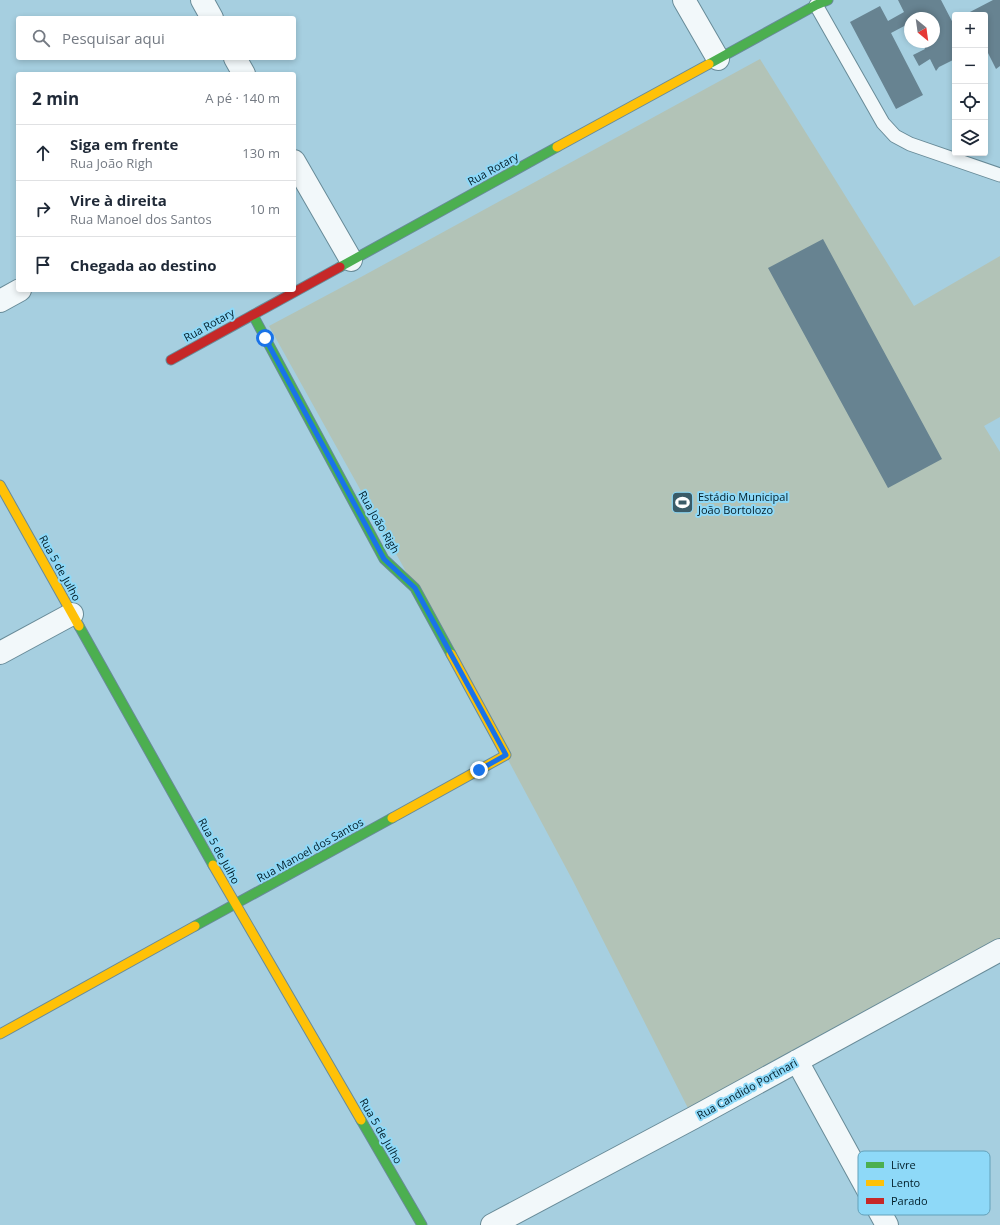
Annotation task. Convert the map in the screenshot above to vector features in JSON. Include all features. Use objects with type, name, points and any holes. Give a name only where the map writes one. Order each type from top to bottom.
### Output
[{"type":"street","points":[[202,0],[211,16]]},
{"type":"street","points":[[684,0],[718,59]]},
{"type":"street","name":"Rua Rotary","points":[[296,291],[822,2]]},
{"type":"street","points":[[236,60],[243,72]]},
{"type":"street","points":[[296,164],[351,260]]},
{"type":"street","points":[[0,301],[16,292]]},
{"type":"street","name":"Rua Rotary","points":[[171,360],[294,292]]},
{"type":"street","name":"Rua João Righ","points":[[253,315],[384,559],[415,588],[506,755]]},
{"type":"street","name":"Rua 5 de Julho","points":[[0,485],[235,905],[422,1225]]},
{"type":"street","points":[[0,653],[72,614]]},
{"type":"street","name":"Rua Manoel dos Santos","points":[[0,1034],[506,755]]},
{"type":"street","name":"Rua Candido Portinari","points":[[492,1225],[1000,950]]},
{"type":"street","points":[[797,1061],[858,1172]]},
{"type":"street","points":[[882,1215],[887,1225]]},
{"type":"lane","points":[[822,2],[883,123],[895,136],[910,144],[1000,175]]},
{"type":"green space","name":"Estádio Municipal João Bortolozo","points":[[760,59],[914,306],[1000,256],[1000,417],[984,426],[1000,452],[1000,950],[693,1118],[573,881],[438,629],[269,326]]},
{"type":"building","points":[[898,0],[941,0],[952,21],[952,60],[939,67],[936,71],[930,59],[919,66],[913,55],[925,48],[940,48],[940,12],[904,12]]},
{"type":"building","points":[[993,0],[1000,0],[1000,66],[996,69],[988,53],[988,12],[970,12]]},
{"type":"building","points":[[880,6],[888,21],[904,12],[904,26],[891,33],[923,95],[896,109],[850,22]]},
{"type":"building","points":[[823,239],[942,459],[888,488],[768,268]]},
{"type":"traffic: fast","points":[[709,64],[816,5],[828,0]]},
{"type":"traffic: fast","points":[[340,267],[557,147]]},
{"type":"traffic: fast","points":[[253,315],[384,559],[415,588],[451,654]]},
{"type":"traffic: fast","points":[[79,626],[213,865]]},
{"type":"traffic: fast","points":[[195,926],[392,818]]},
{"type":"traffic: fast","points":[[361,1120],[422,1225]]},
{"type":"traffic: slow","points":[[557,147],[709,64]]},
{"type":"traffic: slow","points":[[0,485],[79,626]]},
{"type":"traffic: slow","points":[[392,818],[506,755],[451,654]]},
{"type":"traffic: slow","points":[[213,865],[361,1120]]},
{"type":"traffic: slow","points":[[0,1034],[195,926]]},
{"type":"traffic: jam","points":[[296,291],[340,267]]},
{"type":"traffic: jam","points":[[171,360],[295,292]]},
{"type":"place","name":"Estádio Municipal João Bortolozo","points":[[683,503]]},
{"type":"route","points":[[265,338],[384,559],[415,588],[506,755],[479,770]]}]
